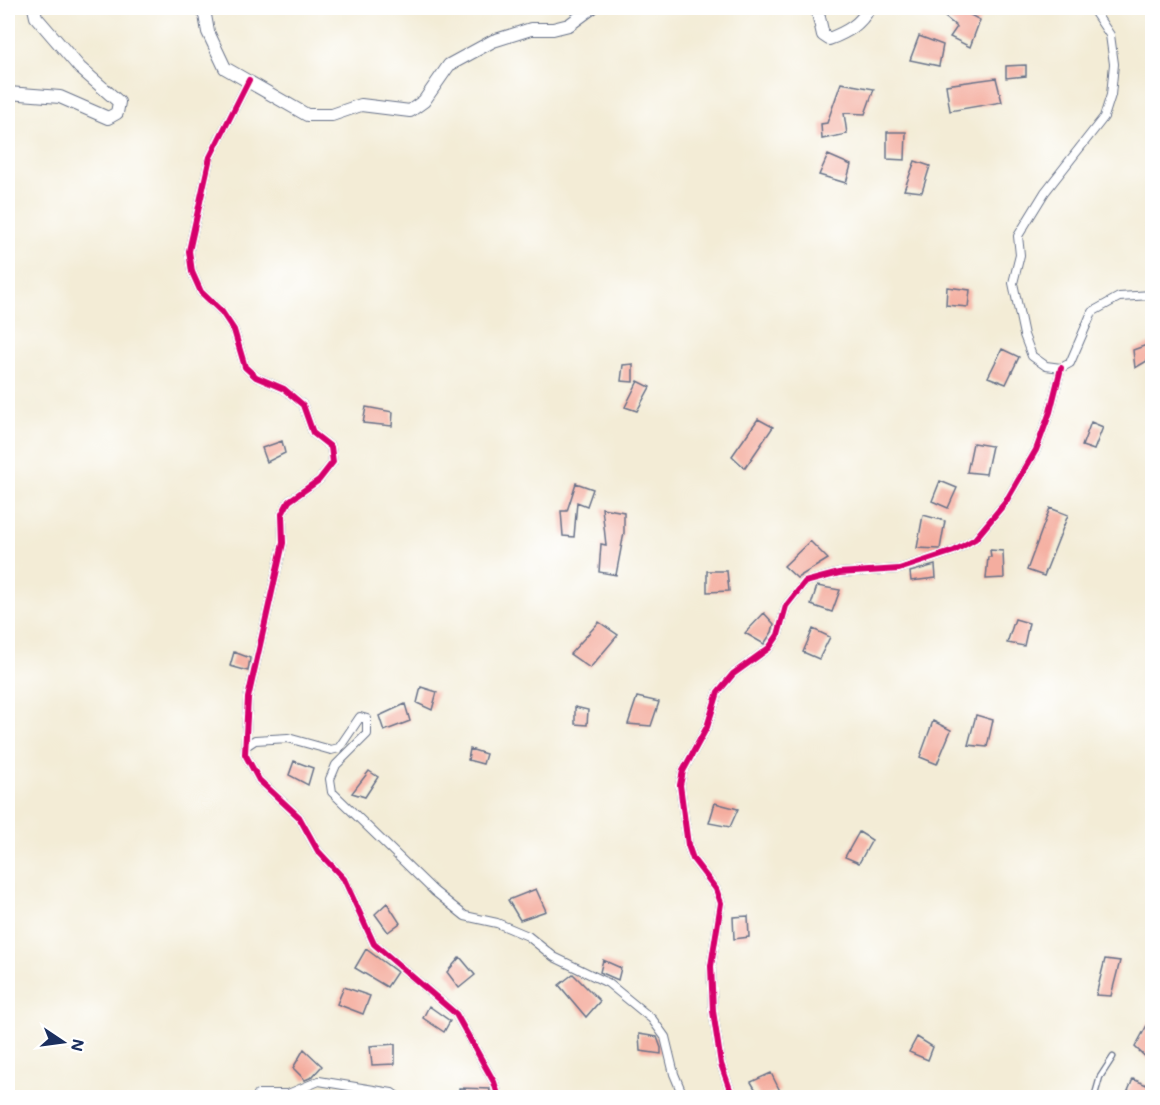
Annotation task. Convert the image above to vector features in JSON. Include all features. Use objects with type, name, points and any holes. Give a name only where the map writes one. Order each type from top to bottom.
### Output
[{"type":"street","points":[[8,93],[60,97],[108,118],[117,113],[118,102],[80,68],[36,17],[34,8]]},
{"type":"street","points":[[199,8],[205,15],[208,32],[225,68],[307,114],[332,115],[361,105],[410,111],[424,101],[449,65],[493,41],[531,29],[553,29],[569,25],[592,8]]},
{"type":"street","points":[[820,8],[818,13],[823,35],[829,39],[851,30],[869,8]]},
{"type":"street","points":[[1092,8],[1110,35],[1114,64],[1111,95],[1104,117],[1045,192],[1018,236],[1020,255],[1013,283],[1024,335],[1032,356],[1046,366],[1061,368],[1070,363],[1092,312],[1119,297],[1152,295]]},
{"type":"street","points":[[249,80],[210,157],[189,251],[192,272],[201,292],[222,312],[234,330],[245,367],[256,377],[284,389],[303,405],[313,433],[332,447],[333,462],[319,480],[289,501],[282,514],[283,543],[248,698],[245,754],[259,780],[299,816],[318,851],[344,879],[374,944],[456,1014],[494,1082],[499,1098]]},
{"type":"street","points":[[733,1098],[721,1064],[713,1011],[711,966],[721,903],[716,889],[693,859],[688,845],[680,785],[683,771],[707,727],[718,692],[734,674],[769,648],[778,635],[786,606],[805,582],[839,573],[899,569],[954,551],[975,539],[1005,503],[1036,450],[1050,412],[1061,368]]},
{"type":"street","points":[[246,746],[255,740],[288,738],[331,750],[339,748],[360,717],[367,719],[367,734],[336,765],[330,779],[332,792],[434,891],[465,916],[496,923],[528,936],[554,957],[608,983],[652,1019],[665,1037],[674,1074],[684,1098]]},
{"type":"street","points":[[258,1094],[288,1094],[319,1081],[392,1094],[399,1098]]},
{"type":"lane","points":[[1094,1098],[1100,1077],[1113,1057]]},
{"type":"building","points":[[934,8],[966,8],[963,11],[980,20],[970,47],[950,37],[957,27]]},
{"type":"building","points":[[919,36],[943,45],[939,66],[910,60]]},
{"type":"building","points":[[1026,65],[1026,76],[1006,78],[1006,66]]},
{"type":"building","points":[[996,78],[1002,102],[950,111],[946,85]]},
{"type":"building","points":[[841,83],[874,89],[865,114],[844,113],[847,134],[822,139],[821,124],[827,123]]},
{"type":"building","points":[[887,132],[906,132],[905,160],[887,159]]},
{"type":"building","points":[[828,155],[851,165],[846,183],[819,175]]},
{"type":"building","points":[[915,161],[930,166],[922,192],[904,190]]},
{"type":"building","points":[[947,287],[970,290],[968,307],[946,305]]},
{"type":"building","points":[[1152,343],[1152,358],[1135,368],[1133,350]]},
{"type":"building","points":[[1002,349],[1019,357],[1006,384],[988,377]]},
{"type":"building","points":[[633,364],[633,382],[621,381],[623,365]]},
{"type":"building","points":[[638,381],[650,387],[637,411],[625,407]]},
{"type":"building","points":[[366,407],[393,412],[392,426],[363,423]]},
{"type":"building","points":[[758,419],[773,427],[745,468],[732,456]]},
{"type":"building","points":[[1091,422],[1103,427],[1094,450],[1082,446]]},
{"type":"building","points":[[282,441],[285,453],[267,462],[262,448]]},
{"type":"building","points":[[973,443],[992,446],[986,474],[967,472]]},
{"type":"building","points":[[940,481],[957,488],[948,508],[932,501]]},
{"type":"building","points":[[576,483],[593,489],[587,506],[577,502],[574,537],[563,536],[561,511],[567,511]]},
{"type":"building","points":[[602,508],[624,512],[624,533],[616,575],[599,572],[601,544],[606,545]]},
{"type":"building","points":[[1050,508],[1068,515],[1044,576],[1027,570]]},
{"type":"building","points":[[923,515],[945,521],[940,549],[917,548]]},
{"type":"building","points":[[810,541],[828,559],[797,578],[784,566]]},
{"type":"building","points":[[990,550],[1003,551],[1004,578],[986,579],[988,557],[991,557]]},
{"type":"building","points":[[935,565],[936,578],[911,581],[910,572]]},
{"type":"building","points":[[707,571],[727,571],[729,591],[707,592]]},
{"type":"building","points":[[817,586],[840,590],[832,612],[811,605]]},
{"type":"building","points":[[764,613],[774,624],[764,644],[745,633]]},
{"type":"building","points":[[1015,619],[1029,623],[1024,646],[1007,643]]},
{"type":"building","points":[[599,622],[618,635],[590,668],[570,654]]},
{"type":"building","points":[[813,629],[830,637],[819,659],[803,652]]},
{"type":"building","points":[[234,652],[250,658],[248,671],[230,666]]},
{"type":"building","points":[[421,687],[437,692],[432,710],[417,703]]},
{"type":"building","points":[[637,697],[659,702],[651,726],[628,724]]},
{"type":"building","points":[[405,704],[410,721],[384,731],[379,716]]},
{"type":"building","points":[[575,707],[588,710],[587,725],[575,724]]},
{"type":"building","points":[[976,715],[993,720],[987,747],[968,745]]},
{"type":"building","points":[[933,721],[951,730],[937,764],[920,757]]},
{"type":"building","points":[[470,749],[486,754],[483,764],[468,760]]},
{"type":"building","points":[[294,761],[313,768],[308,785],[289,775]]},
{"type":"building","points":[[369,771],[378,777],[365,797],[352,793]]},
{"type":"building","points":[[715,803],[738,809],[730,827],[709,823]]},
{"type":"building","points":[[859,832],[872,840],[859,863],[845,857]]},
{"type":"building","points":[[536,889],[546,911],[520,920],[508,900]]},
{"type":"building","points":[[387,903],[400,923],[388,932],[375,914]]},
{"type":"building","points":[[748,916],[749,937],[734,939],[733,917]]},
{"type":"building","points":[[366,949],[397,972],[387,987],[355,968]]},
{"type":"building","points":[[460,957],[475,975],[459,988],[447,972]]},
{"type":"building","points":[[1105,959],[1120,961],[1111,996],[1096,995]]},
{"type":"building","points":[[603,960],[621,968],[618,980],[600,972]]},
{"type":"building","points":[[573,974],[600,1001],[586,1017],[559,985]]},
{"type":"building","points":[[344,987],[370,996],[363,1014],[337,1004]]},
{"type":"building","points":[[429,1006],[450,1021],[444,1032],[423,1018]]},
{"type":"building","points":[[1152,1016],[1152,1063],[1135,1047]]},
{"type":"building","points":[[639,1034],[657,1037],[661,1054],[640,1051]]},
{"type":"building","points":[[917,1037],[933,1047],[928,1060],[909,1052]]},
{"type":"building","points":[[395,1044],[395,1064],[372,1065],[370,1046]]},
{"type":"building","points":[[304,1049],[322,1066],[312,1077],[305,1080],[293,1068]]},
{"type":"building","points":[[771,1073],[780,1091],[760,1097],[751,1082]]},
{"type":"building","points":[[1133,1079],[1151,1087],[1145,1098],[1125,1098]]},
{"type":"building","points":[[459,1088],[490,1089],[489,1098],[459,1098]]},
{"type":"cycle path","points":[[249,80],[210,157],[189,251],[192,272],[201,292],[222,312],[234,330],[245,367],[256,377],[284,389],[303,405],[313,433],[331,447],[333,462],[319,480],[289,501],[282,514],[283,543],[248,698],[245,754],[259,780],[299,817],[318,851],[344,879],[374,944],[456,1014],[494,1082],[499,1098]]},
{"type":"cycle path","points":[[733,1098],[721,1064],[713,1011],[711,966],[721,903],[716,889],[693,859],[688,845],[680,785],[683,771],[707,727],[718,692],[733,674],[769,648],[778,635],[786,606],[805,582],[839,573],[899,569],[954,551],[975,539],[1005,503],[1036,450],[1050,412],[1061,368]]}]
